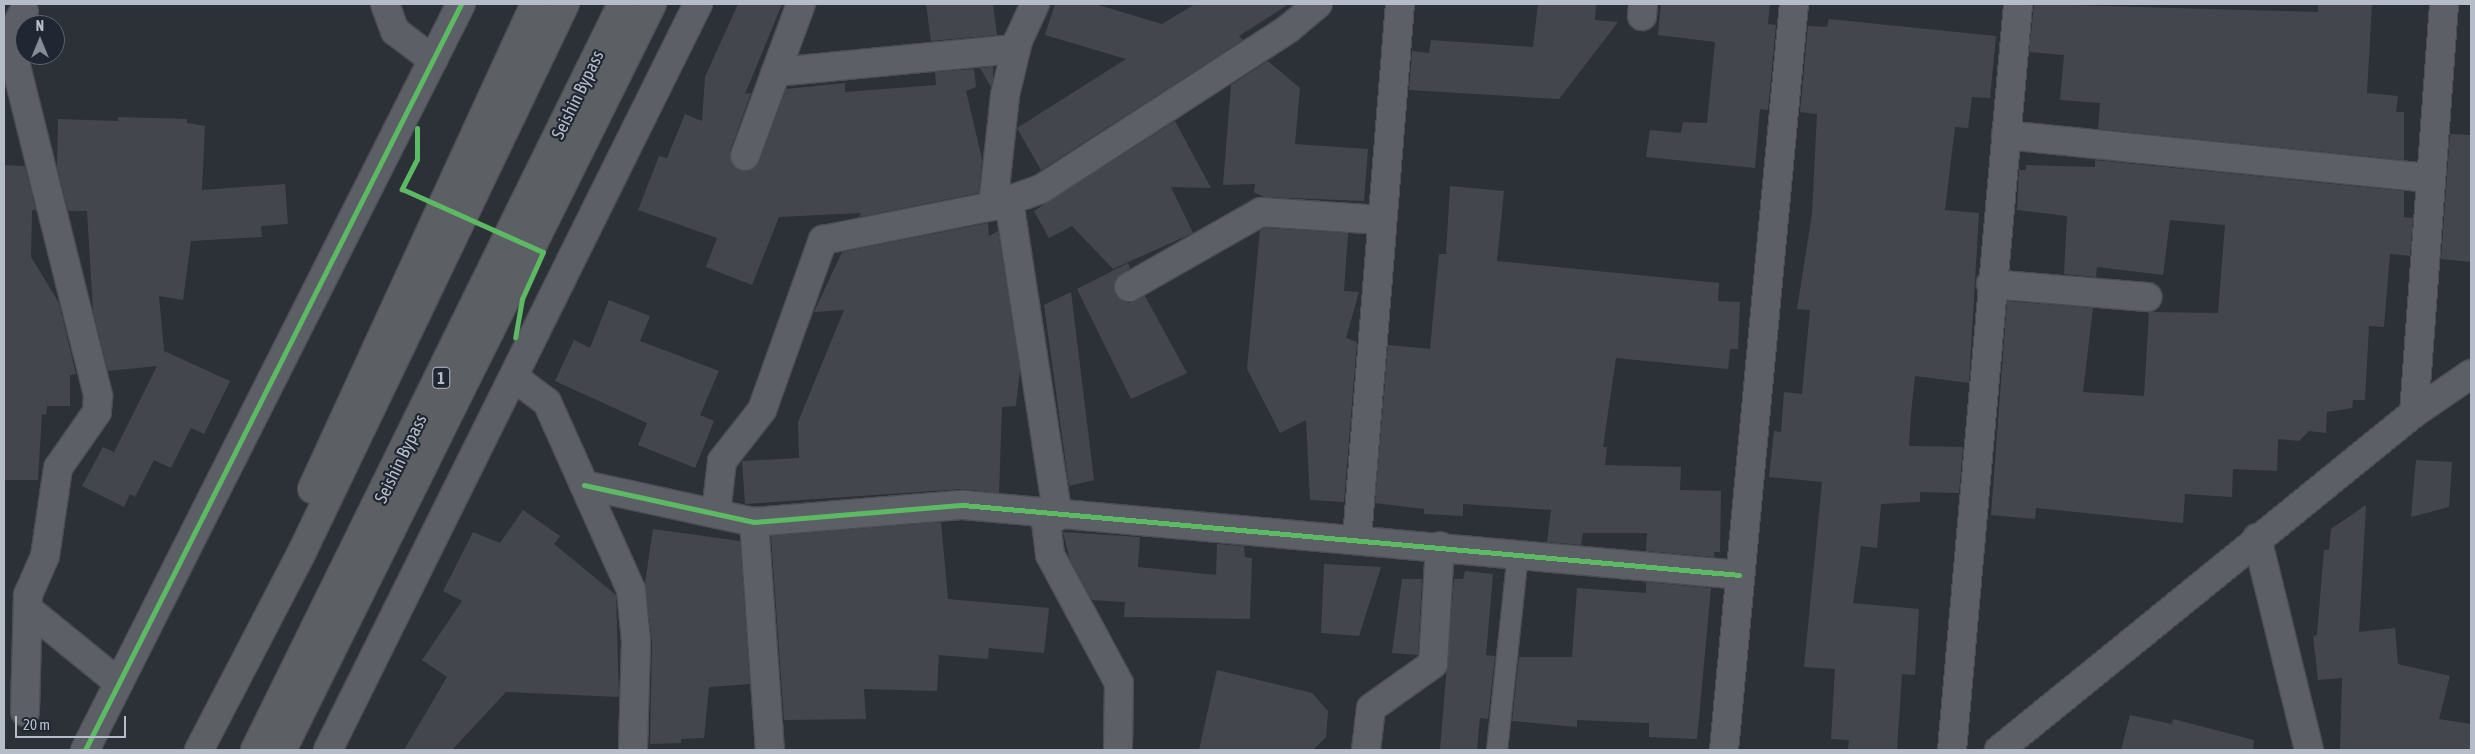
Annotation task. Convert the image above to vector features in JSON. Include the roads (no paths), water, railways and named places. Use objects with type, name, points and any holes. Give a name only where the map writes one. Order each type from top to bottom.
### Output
[{"type":"highway","points":[[194,750],[535,4]]},
{"type":"highway","points":[[199,750],[301,554],[564,4]]},
{"type":"highway","name":"Seishin Bypass","points":[[255,750],[622,4]]},
{"type":"highway","points":[[282,750],[652,4]]},
{"type":"street","points":[[385,4],[395,31],[433,60]]},
{"type":"street","points":[[85,750],[462,4]]},
{"type":"street","points":[[328,750],[515,378],[698,4]]},
{"type":"street","points":[[746,156],[801,4]]},
{"type":"street","points":[[716,513],[722,461],[762,410],[823,240],[1001,203],[1041,189],[1288,29],[1318,4]]},
{"type":"street","points":[[1357,538],[1400,4]]},
{"type":"street","points":[[1724,750],[1794,4]]},
{"type":"street","points":[[1952,750],[1991,284],[2018,4]]},
{"type":"street","points":[[2414,413],[2444,4]]},
{"type":"street","points":[[1034,5],[1016,50],[1005,95],[1001,203],[1051,515],[1050,555],[1119,683],[1118,750]]},
{"type":"street","points":[[24,11],[13,32],[12,50],[98,396],[97,412],[58,468],[45,556],[28,595],[25,712]]},
{"type":"street","points":[[776,72],[1016,50]]},
{"type":"street","points":[[2006,135],[2431,178]]},
{"type":"street","points":[[1129,288],[1261,212],[1382,220]]},
{"type":"street","points":[[1991,284],[2147,297]]},
{"type":"street","points":[[1999,750],[2257,538],[2414,413],[2471,374]]},
{"type":"street","points":[[515,378],[547,402],[631,590],[636,642],[633,750]]},
{"type":"street","points":[[584,485],[754,522],[963,505],[1051,515],[1357,538],[1739,576]]},
{"type":"street","points":[[754,522],[770,750]]},
{"type":"street","points":[[2257,538],[2308,750]]},
{"type":"street","points":[[1366,750],[1371,708],[1433,664],[1440,546]]},
{"type":"street","points":[[28,609],[119,683]]},
{"type":"lane","points":[[1497,750],[1518,553]]}]
